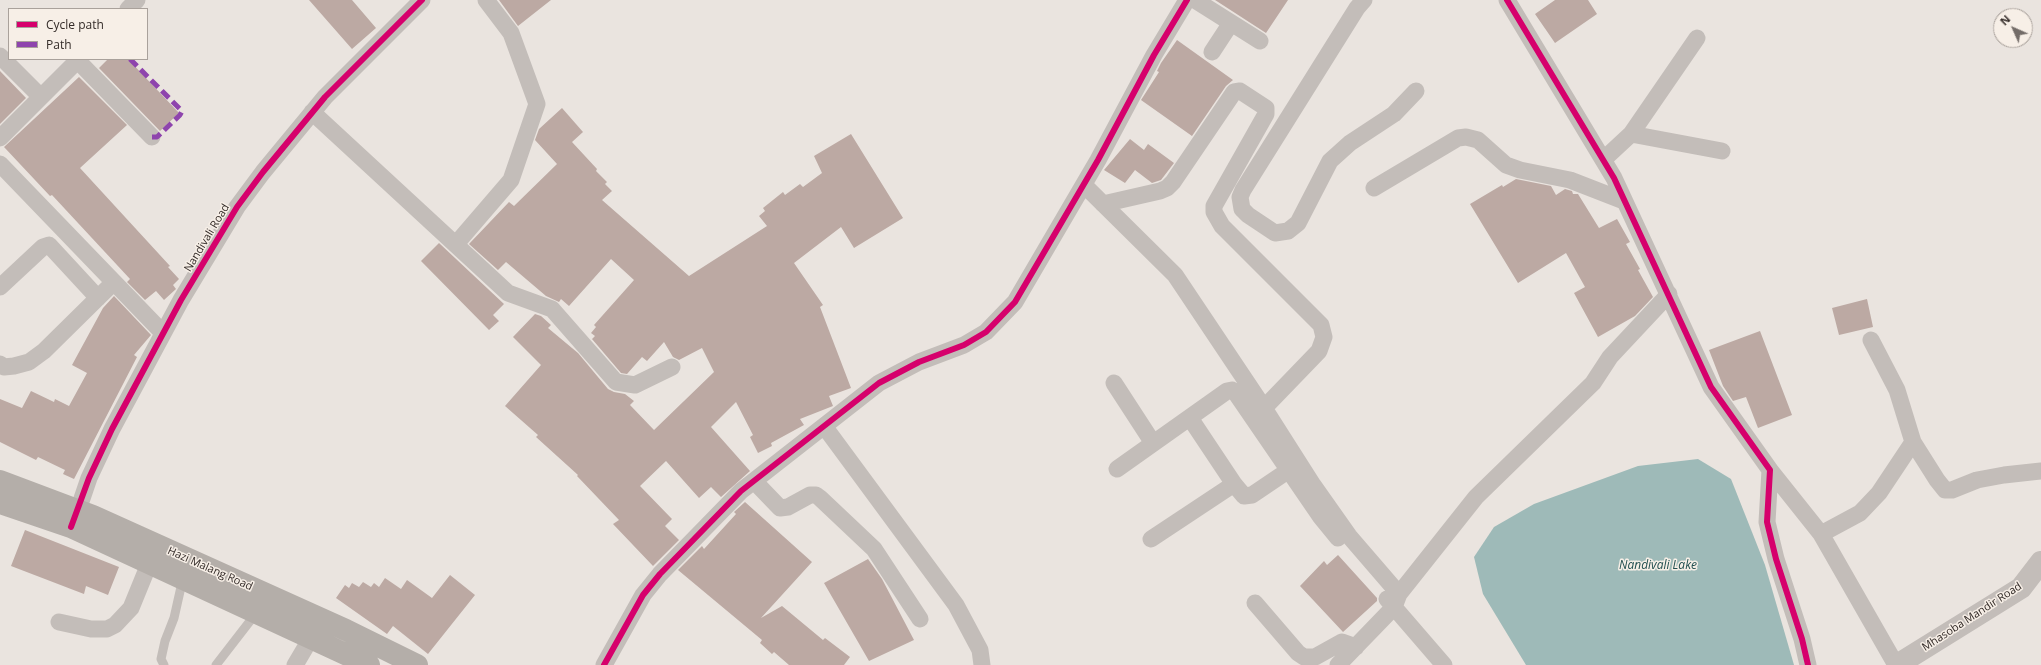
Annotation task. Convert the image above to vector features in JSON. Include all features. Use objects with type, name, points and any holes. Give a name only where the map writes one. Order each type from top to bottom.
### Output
[{"type":"main road","name":"Hazi Malang Road","points":[[0,480],[74,519],[149,564],[183,580],[261,603],[417,665]]},
{"type":"main road","name":"Hazi Malang Road","points":[[0,503],[74,519],[188,559],[261,603],[311,638],[368,665]]},
{"type":"street","points":[[129,8],[137,0]]},
{"type":"street","name":"Nandivali Road","points":[[74,519],[89,478],[112,429],[163,333],[215,241],[237,207],[263,172],[312,112],[422,0]]},
{"type":"street","points":[[456,244],[511,180],[537,104],[511,33],[486,0]]},
{"type":"street","points":[[604,665],[643,595],[660,574],[741,491],[878,383],[919,362],[964,345],[986,332],[1015,302],[1084,185],[1154,54],[1187,0]]},
{"type":"street","points":[[1195,0],[1260,41]]},
{"type":"street","points":[[1364,0],[1357,8],[1243,190],[1240,197],[1242,208],[1248,214],[1275,232],[1288,231],[1298,223],[1330,161],[1350,143],[1394,114],[1416,91]]},
{"type":"street","points":[[1507,0],[1603,160],[1669,294],[1711,387],[1770,470],[1821,534],[1897,665]]},
{"type":"street","points":[[1212,52],[1231,23]]},
{"type":"street","points":[[1603,160],[1631,134],[1697,38]]},
{"type":"street","points":[[0,56],[40,97]]},
{"type":"street","points":[[0,138],[40,97],[85,62],[152,137]]},
{"type":"street","points":[[1103,204],[1168,188],[1234,92],[1240,91],[1266,108],[1266,114],[1214,206],[1214,212],[1222,226],[1321,325],[1324,337],[1319,351],[1264,408]]},
{"type":"street","points":[[312,112],[508,293],[552,309],[616,382],[635,385],[672,367]]},
{"type":"street","points":[[1631,134],[1722,150]]},
{"type":"street","points":[[1374,188],[1458,138],[1466,137],[1478,140],[1506,165],[1520,170],[1570,180],[1624,201]]},
{"type":"street","points":[[0,164],[163,333]]},
{"type":"street","points":[[1084,185],[1175,276],[1264,408],[1313,485],[1444,665]]},
{"type":"street","points":[[0,287],[43,247],[49,245],[98,298]]},
{"type":"street","points":[[0,364],[4,367],[29,362],[44,351],[114,282]]},
{"type":"street","points":[[1338,665],[1356,647],[1396,601],[1476,497],[1593,383],[1610,357],[1669,294]]},
{"type":"street","points":[[1871,340],[1897,390],[1913,442],[1945,490],[1952,490],[1977,480],[2041,471]]},
{"type":"street","points":[[1114,383],[1153,443]]},
{"type":"street","points":[[1117,469],[1227,391],[1235,392],[1320,516],[1396,601]]},
{"type":"street","points":[[1190,418],[1240,492],[1249,496],[1289,470]]},
{"type":"street","points":[[824,426],[956,605],[980,650],[982,665]]},
{"type":"street","points":[[1821,534],[1860,513],[1879,493],[1913,442]]},
{"type":"street","points":[[1770,470],[1767,522],[1776,559],[1802,639],[1808,665]]},
{"type":"street","points":[[754,481],[780,508],[788,507],[810,495],[816,495],[820,498],[874,549],[920,619]]},
{"type":"street","points":[[1152,540],[1234,484]]},
{"type":"street","name":"Mhasoba Mandir Road","points":[[1897,665],[2021,588],[2041,562]]},
{"type":"street","points":[[59,622],[91,629],[107,629],[115,625],[131,608],[149,564]]},
{"type":"street","points":[[1255,603],[1298,653],[1304,657],[1315,657],[1342,642],[1356,647]]},
{"type":"street","points":[[295,665],[311,638]]},
{"type":"lane","points":[[164,665],[161,660],[165,641],[174,618],[188,559]]},
{"type":"lane","points":[[216,665],[261,603]]},
{"type":"water","name":"Nandivali Lake","points":[[1698,459],[1731,479],[1765,565],[1794,665],[1526,665],[1483,594],[1474,557],[1494,527],[1534,504],[1638,466]]},
{"type":"building","points":[[309,0],[352,0],[376,28],[352,49]]},
{"type":"building","points":[[499,0],[551,0],[518,26]]},
{"type":"building","points":[[1215,0],[1288,0],[1266,33]]},
{"type":"building","points":[[1555,0],[1588,0],[1597,14],[1555,43],[1535,14]]},
{"type":"building","points":[[1177,40],[1233,80],[1226,86],[1192,136],[1141,100],[1159,72],[1157,71],[1161,63]]},
{"type":"building","points":[[107,60],[129,60],[179,113],[160,131],[99,68]]},
{"type":"building","points":[[0,71],[26,98],[0,124]]},
{"type":"building","points":[[79,77],[127,125],[80,168],[170,266],[168,267],[179,279],[173,285],[176,289],[164,300],[156,291],[145,300],[127,282],[130,279],[52,195],[50,196],[4,147]]},
{"type":"building","points":[[562,108],[583,132],[572,142],[597,169],[596,171],[607,182],[605,184],[612,191],[602,200],[689,276],[767,226],[759,216],[765,211],[763,208],[783,192],[785,195],[800,184],[803,187],[822,173],[814,156],[851,134],[903,218],[854,248],[841,227],[794,263],[823,305],[820,307],[851,388],[829,396],[833,406],[800,419],[804,425],[771,443],[772,446],[758,453],[750,437],[753,435],[736,402],[711,427],[750,471],[721,497],[711,487],[699,498],[666,461],[640,486],[672,519],[665,526],[679,540],[653,566],[613,524],[619,520],[577,476],[578,475],[536,437],[538,435],[505,406],[541,365],[513,337],[535,314],[541,316],[551,325],[548,328],[578,353],[608,389],[625,394],[634,401],[630,405],[654,430],[714,372],[702,348],[679,360],[673,357],[664,342],[647,361],[642,357],[627,374],[621,373],[592,339],[595,336],[591,333],[596,327],[594,325],[634,280],[611,259],[569,306],[561,299],[559,302],[546,296],[506,262],[498,270],[469,244],[509,202],[514,206],[557,164],[535,140],[539,129]]},
{"type":"building","points":[[1130,139],[1144,150],[1148,144],[1174,163],[1161,180],[1152,183],[1135,170],[1125,183],[1104,170]]},
{"type":"building","points":[[1516,179],[1551,186],[1556,195],[1565,189],[1572,191],[1573,194],[1578,194],[1599,228],[1617,219],[1630,242],[1626,244],[1640,269],[1638,270],[1653,297],[1635,316],[1598,337],[1574,293],[1585,287],[1566,253],[1518,283],[1470,204],[1502,185],[1503,187]]},
{"type":"building","points":[[439,243],[504,304],[493,315],[499,321],[489,330],[421,261]]},
{"type":"building","points":[[114,296],[151,335],[134,355],[137,357],[74,479],[63,474],[65,470],[38,457],[36,460],[0,442],[0,399],[22,408],[31,391],[54,402],[55,399],[69,406],[87,373],[72,365],[103,308]]},
{"type":"building","points":[[1867,299],[1873,327],[1839,335],[1832,308]]},
{"type":"building","points":[[1760,331],[1792,415],[1758,428],[1746,397],[1733,401],[1723,386],[1709,350]]},
{"type":"building","points":[[745,502],[812,562],[761,618],[782,606],[823,640],[825,638],[850,657],[844,665],[789,665],[774,652],[772,654],[760,643],[762,640],[678,570],[702,546],[704,549],[736,514],[734,512]]},
{"type":"building","points":[[25,530],[119,567],[108,595],[86,586],[84,594],[11,566]]},
{"type":"building","points":[[1338,555],[1377,598],[1377,601],[1343,632],[1300,586],[1324,561],[1327,565]]},
{"type":"building","points":[[868,559],[882,579],[914,640],[869,661],[824,583]]},
{"type":"building","points":[[450,575],[475,595],[428,654],[393,626],[387,634],[336,598],[345,585],[349,588],[352,583],[359,587],[363,582],[371,587],[374,583],[379,587],[385,578],[401,589],[407,580],[432,598]]},
{"type":"marked path","points":[[131,60],[182,111],[180,115],[157,137],[152,137]]},
{"type":"cycle path","points":[[71,527],[89,478],[112,429],[181,300],[237,207],[263,172],[325,97],[422,0]]},
{"type":"cycle path","points":[[604,665],[643,595],[660,574],[741,491],[879,383],[919,362],[964,345],[986,332],[1015,302],[1098,160],[1154,55],[1187,0]]},
{"type":"cycle path","points":[[1507,0],[1614,178],[1711,387],[1770,470],[1767,522],[1776,559],[1802,639],[1808,665]]}]
